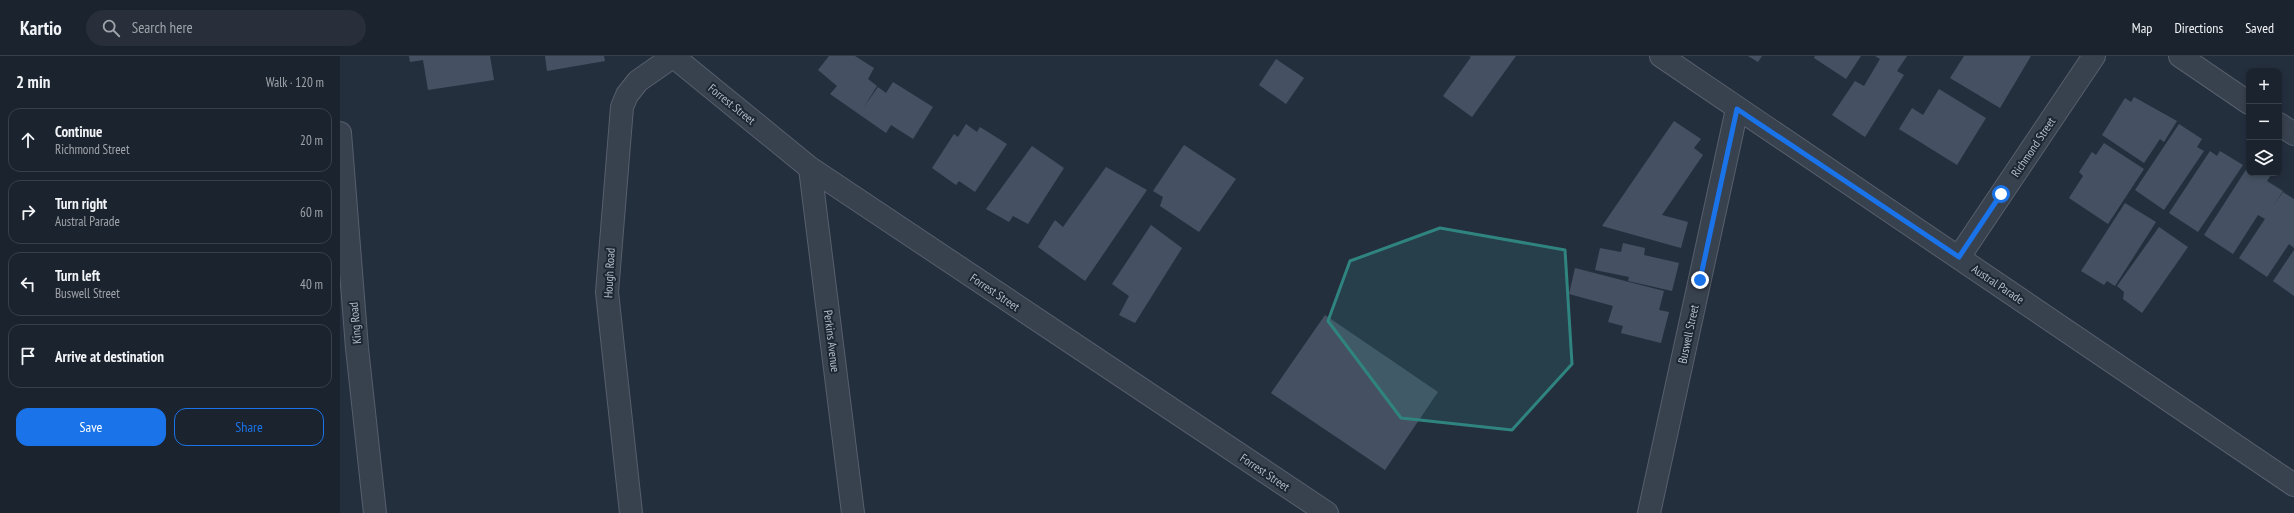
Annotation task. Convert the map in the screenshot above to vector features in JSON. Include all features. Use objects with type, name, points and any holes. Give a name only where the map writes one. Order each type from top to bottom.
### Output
[{"type":"street","name":"Austral Parade","points":[[1661,56],[1737,109],[1959,257],[2294,485]]},
{"type":"street","name":"Richmond Street","points":[[1959,257],[2094,56]]},
{"type":"street","points":[[2180,56],[2246,101]]},
{"type":"street","name":"Forrest Street","points":[[674,57],[810,168],[1327,513]]},
{"type":"street","name":"Hough Road","points":[[631,513],[607,292],[622,107],[627,95],[638,82],[650,71],[674,57]]},
{"type":"street","name":"Buswell Street","points":[[1649,513],[1737,109]]},
{"type":"street","points":[[2282,126],[2294,134]]},
{"type":"street","name":"King Road","points":[[340,133],[357,348],[375,513]]},
{"type":"street","name":"Perkins Avenue","points":[[810,168],[853,513]]},
{"type":"highlighted area","points":[[1440,228],[1565,250],[1572,364],[1512,430],[1401,418],[1328,321],[1350,261]]},
{"type":"building","points":[[409,56],[490,56],[494,80],[428,90],[423,60],[410,62]]},
{"type":"building","points":[[545,56],[604,56],[605,61],[547,71]]},
{"type":"building","points":[[829,56],[855,56],[874,68],[868,79],[877,86],[864,107],[878,87],[886,93],[893,82],[933,107],[913,139],[891,125],[886,133],[830,94],[837,86],[818,70]]},
{"type":"building","points":[[1469,56],[1516,56],[1472,117],[1443,96],[1471,57]]},
{"type":"building","points":[[1748,56],[1762,56],[1758,62]]},
{"type":"building","points":[[1815,56],[1861,56],[1846,79],[1814,58]]},
{"type":"building","points":[[1875,56],[1907,56],[1897,71],[1904,75],[1865,137],[1832,115],[1855,81],[1864,86],[1880,59]]},
{"type":"building","points":[[1964,56],[2031,56],[2000,108],[1950,78]]},
{"type":"building","points":[[1276,59],[1304,78],[1286,104],[1259,85]]},
{"type":"building","points":[[1939,89],[1986,118],[1957,165],[1899,129],[1912,108],[1923,115]]},
{"type":"building","points":[[2134,97],[2177,121],[2164,142],[2160,139],[2144,163],[2102,135],[2125,98],[2131,102]]},
{"type":"building","points":[[1674,121],[1701,139],[1694,148],[1703,155],[1662,215],[1688,222],[1681,248],[1602,226]]},
{"type":"building","points":[[966,124],[977,132],[980,127],[1007,144],[975,192],[959,181],[956,185],[932,168],[954,134],[958,137]]},
{"type":"building","points":[[2179,124],[2202,139],[2197,147],[2204,151],[2164,210],[2135,190]]},
{"type":"building","points":[[2104,143],[2144,169],[2108,224],[2069,198],[2083,176],[2079,172],[2092,152],[2096,155]]},
{"type":"building","points":[[1184,145],[1236,179],[1199,232],[1160,206],[1163,197],[1153,191]]},
{"type":"building","points":[[1032,146],[1064,168],[1028,224],[1013,216],[1009,222],[986,209]]},
{"type":"building","points":[[2210,151],[2217,156],[2220,151],[2243,165],[2198,232],[2169,213]]},
{"type":"building","points":[[1106,167],[1147,190],[1085,281],[1038,247],[1055,220],[1063,227]]},
{"type":"building","points":[[2246,170],[2246,176],[2270,176],[2267,181],[2283,191],[2274,205],[2283,192],[2294,199],[2294,248],[2289,244],[2267,277],[2239,258],[2265,219],[2258,215],[2233,254],[2204,235]]},
{"type":"building","points":[[2125,203],[2156,222],[2115,286],[2107,281],[2104,285],[2081,271]]},
{"type":"building","points":[[1151,225],[1182,248],[1135,323],[1119,315],[1129,296],[1112,284]]},
{"type":"building","points":[[2159,227],[2188,247],[2142,313],[2123,299],[2124,292],[2117,286]]},
{"type":"building","points":[[1623,243],[1645,248],[1644,255],[1679,263],[1672,291],[1628,281],[1629,277],[1595,270],[1600,248],[1621,252]]},
{"type":"building","points":[[2294,250],[2294,296],[2273,281]]},
{"type":"building","points":[[1575,268],[1664,291],[1659,310],[1669,312],[1661,343],[1621,333],[1623,326],[1608,322],[1613,306],[1569,294]]},
{"type":"building","points":[[1325,315],[1438,392],[1385,470],[1271,393]]},
{"type":"route","points":[[1700,280],[1737,109],[1959,257],[2001,194]]}]
